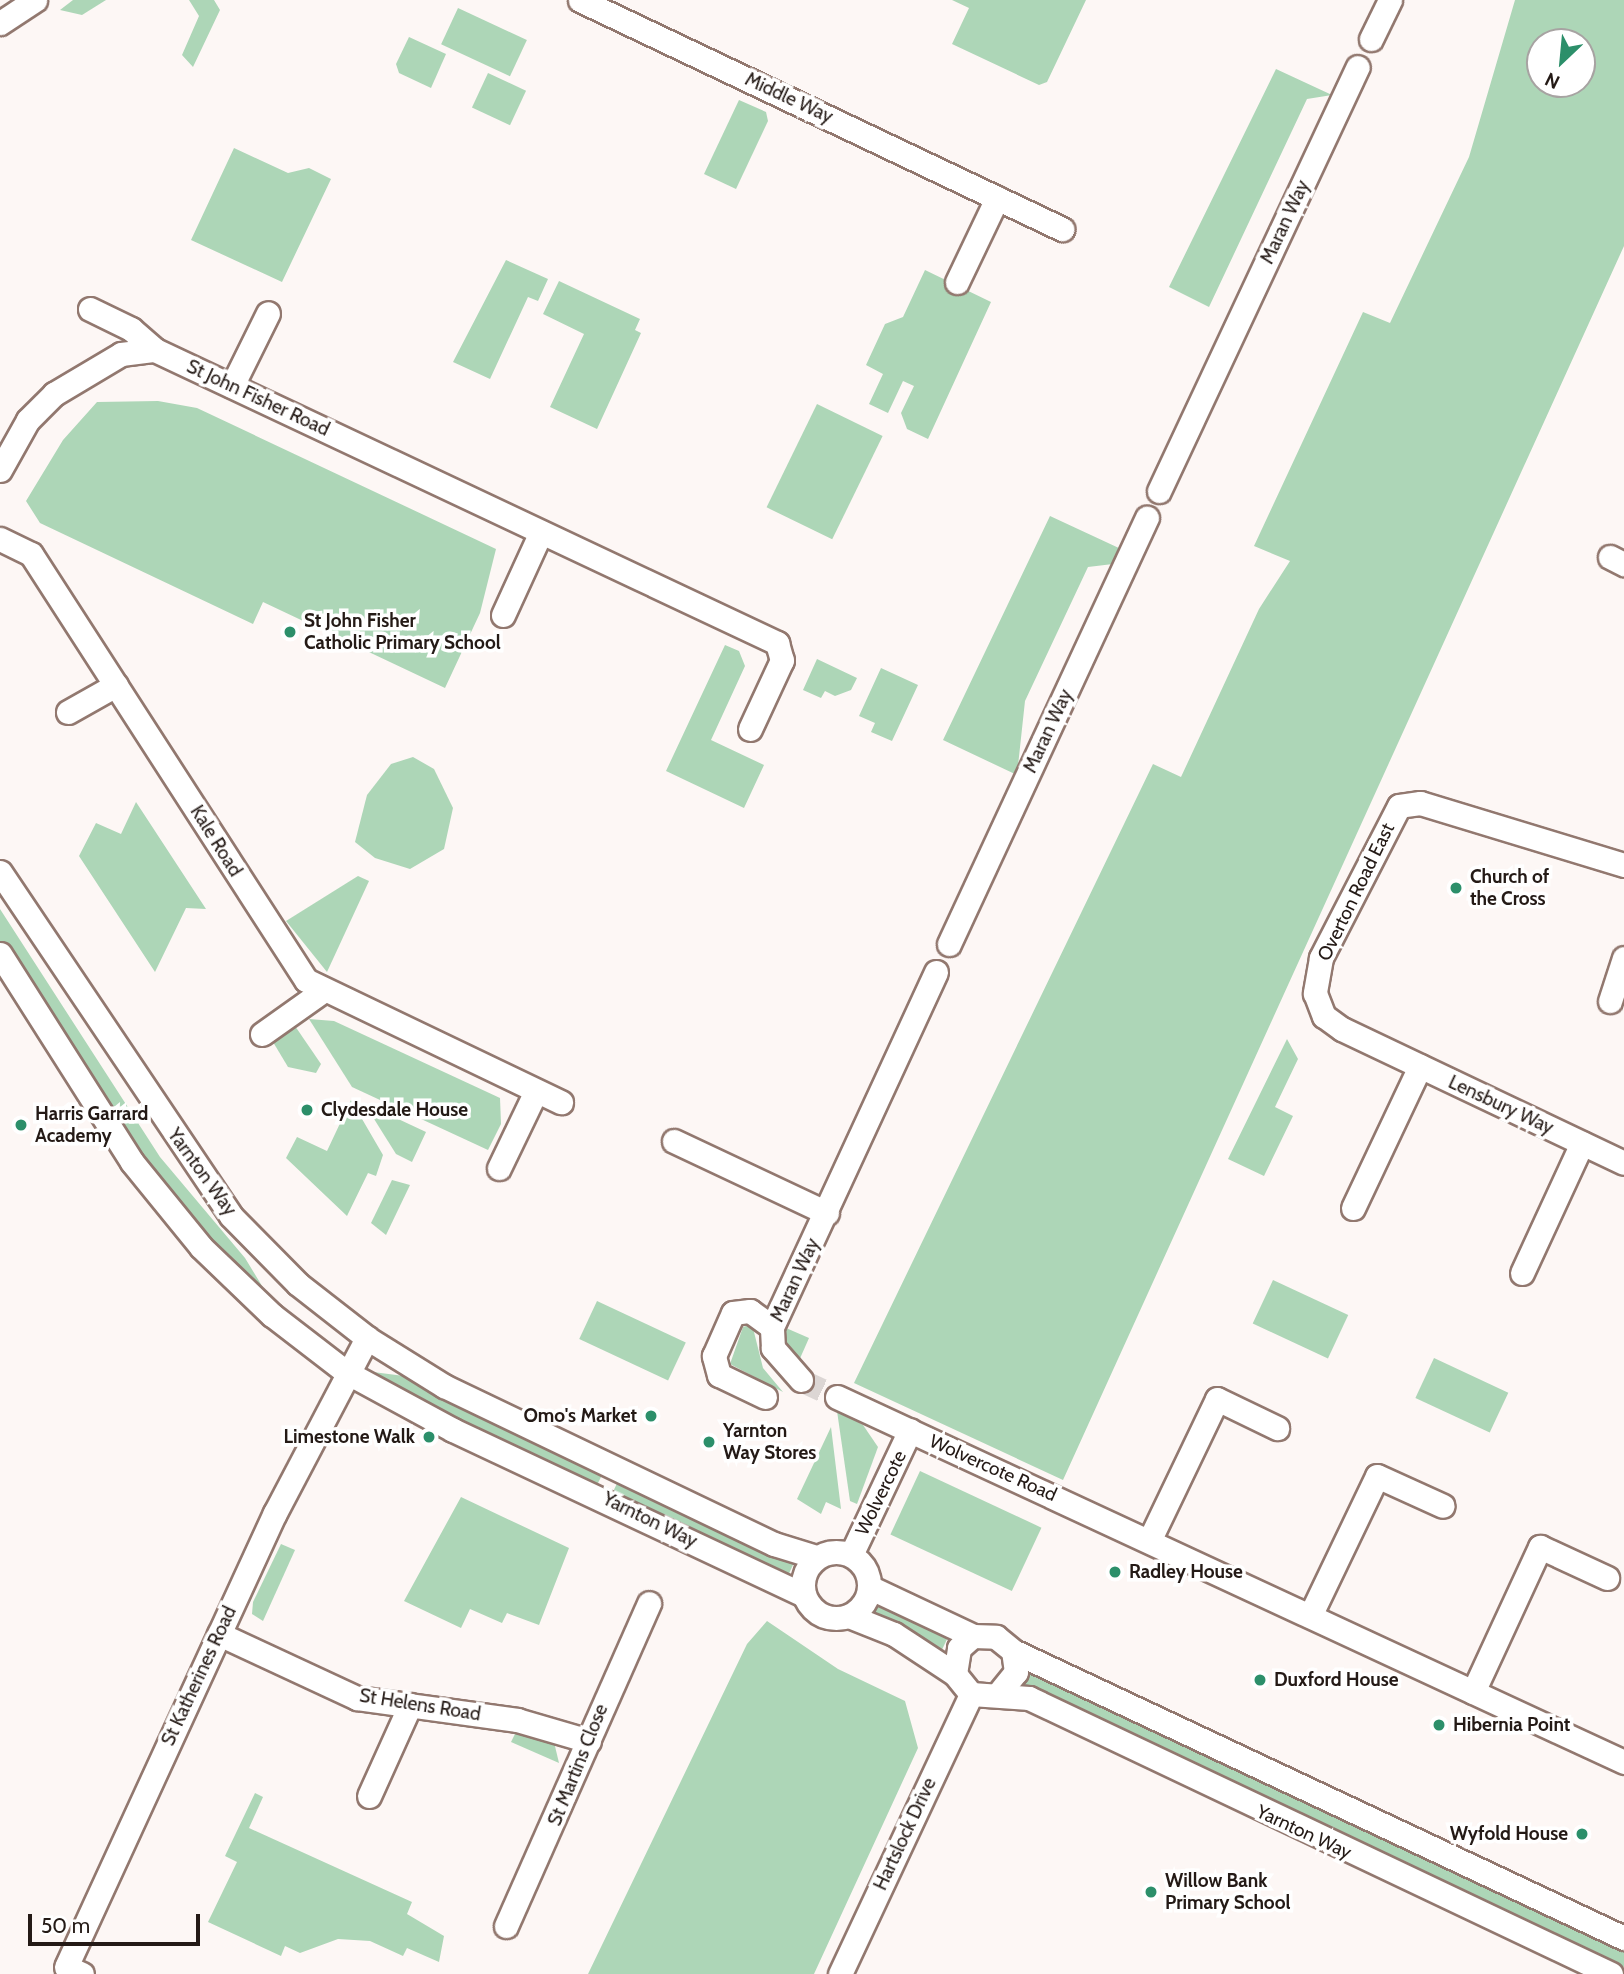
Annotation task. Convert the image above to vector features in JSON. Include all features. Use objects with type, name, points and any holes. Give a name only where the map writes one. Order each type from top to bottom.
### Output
[{"type":"street","points":[[0,23],[35,0]]},
{"type":"street","name":"Middle Way","points":[[580,0],[1062,229]]},
{"type":"street","points":[[1371,39],[1390,0]]},
{"type":"street","name":"Maran Way","points":[[1159,491],[1358,66]]},
{"type":"street","points":[[957,282],[997,198]]},
{"type":"street","name":"St John Fisher Road","points":[[90,309],[131,329],[155,350],[777,643],[782,660],[750,729]]},
{"type":"street","points":[[232,387],[268,313]]},
{"type":"street","points":[[1,465],[54,394],[121,354],[155,350]]},
{"type":"street","name":"Maran Way","points":[[949,944],[1147,519]]},
{"type":"street","points":[[503,615],[541,532]]},
{"type":"street","name":"Kale Road","points":[[0,539],[30,554],[295,966],[321,992],[561,1102]]},
{"type":"street","points":[[68,712],[116,685]]},
{"type":"street","name":"Overton Road East","points":[[1354,1036],[1317,1007],[1315,980],[1399,806],[1420,803],[1624,865]]},
{"type":"street","name":"Yarnton Way","points":[[0,872],[232,1216],[298,1284],[367,1339],[444,1386],[775,1545],[816,1557],[833,1551],[851,1555]]},
{"type":"street","name":"Yarnton Way","points":[[0,954],[101,1118],[175,1216],[235,1283],[346,1372],[803,1595],[821,1615],[849,1616],[894,1633],[955,1674],[971,1694],[1030,1698],[1154,1753],[1216,1792],[1611,1974]]},
{"type":"street","points":[[1610,1001],[1624,958]]},
{"type":"street","name":"Maran Way","points":[[800,1380],[773,1348],[772,1327],[827,1213],[936,972]]},
{"type":"street","points":[[262,1034],[321,992]]},
{"type":"street","name":"Lensbury Way","points":[[1354,1036],[1624,1163]]},
{"type":"street","points":[[1353,1208],[1420,1066]]},
{"type":"street","points":[[499,1168],[536,1091]]},
{"type":"street","points":[[674,1141],[827,1213]]},
{"type":"street","points":[[1522,1272],[1583,1143]]},
{"type":"street","points":[[765,1397],[719,1376],[714,1356],[733,1313],[750,1311],[772,1327]]},
{"type":"street","points":[[346,1372],[367,1339]]},
{"type":"street","name":"St Katherines Road","points":[[82,1974],[66,1966],[219,1634],[346,1372]]},
{"type":"street","name":"Wolvercote Road","points":[[837,1397],[1150,1539],[1624,1762]]},
{"type":"street","points":[[1150,1539],[1217,1399],[1277,1428]]},
{"type":"street","name":"Wolvercote","points":[[851,1555],[910,1430]]},
{"type":"street","points":[[1310,1616],[1377,1476],[1443,1506]]},
{"type":"street","points":[[1473,1692],[1540,1547],[1607,1578]]},
{"type":"street","points":[[849,1616],[864,1603],[869,1587],[867,1572],[851,1555]]},
{"type":"street","points":[[803,1595],[804,1574],[816,1557]]},
{"type":"street","points":[[869,1587],[973,1636],[996,1637],[1013,1651],[1624,1938]]},
{"type":"street","name":"St Martins Close","points":[[506,1926],[649,1603]]},
{"type":"street","name":"St Helens Road","points":[[219,1634],[357,1698],[517,1720],[589,1741]]},
{"type":"street","points":[[955,1674],[959,1648],[973,1636]]},
{"type":"street","points":[[998,1694],[1016,1672],[1013,1651]]},
{"type":"street","name":"Hartslock Drive","points":[[840,1974],[971,1694]]},
{"type":"street","points":[[369,1796],[410,1705]]},
{"type":"green space","points":[[73,0],[106,0],[82,15],[60,10]]},
{"type":"green space","points":[[189,0],[214,0],[220,10],[193,67],[182,55],[199,16]]},
{"type":"green space","points":[[952,0],[1086,0],[1047,82],[1039,85],[952,44],[969,8]]},
{"type":"green space","points":[[1515,0],[1624,0],[1624,246],[1063,1480],[854,1383],[1153,764],[1181,777],[1259,609],[1290,561],[1254,546],[1363,312],[1390,323],[1469,157]]},
{"type":"green space","points":[[458,8],[527,40],[510,76],[441,44]]},
{"type":"green space","points":[[409,37],[446,54],[431,88],[399,73],[396,64]]},
{"type":"green space","points":[[1276,69],[1332,95],[1307,99],[1209,307],[1169,287]]},
{"type":"green space","points":[[488,73],[526,91],[510,125],[472,107]]},
{"type":"green space","points":[[739,100],[766,112],[768,121],[736,189],[704,174]]},
{"type":"green space","points":[[234,148],[288,173],[309,168],[331,179],[282,282],[191,240]]},
{"type":"green space","points":[[506,260],[548,279],[538,301],[528,297],[490,379],[453,362]]},
{"type":"green space","points":[[925,270],[991,302],[928,439],[907,429],[901,413],[914,386],[903,381],[888,413],[869,404],[883,374],[866,365],[885,324],[903,317]]},
{"type":"green space","points":[[559,281],[640,319],[635,330],[641,333],[597,429],[550,407],[584,334],[543,314]]},
{"type":"green space","points":[[158,401],[197,408],[496,549],[480,613],[445,688],[263,602],[253,624],[40,523],[26,501],[63,440],[97,402]]},
{"type":"green space","points":[[817,404],[883,436],[832,539],[767,507]]},
{"type":"green space","points":[[1050,516],[1121,549],[1113,564],[1088,567],[1025,701],[1017,775],[943,740]]},
{"type":"green space","points":[[725,645],[739,651],[745,666],[711,740],[764,765],[744,808],[666,771]]},
{"type":"green space","points":[[817,659],[857,678],[851,690],[835,696],[825,691],[821,698],[803,690]]},
{"type":"green space","points":[[881,668],[918,685],[892,741],[871,732],[875,723],[859,716]]},
{"type":"green space","points":[[413,757],[434,769],[453,808],[444,849],[410,869],[375,858],[355,842],[367,795],[391,764]]},
{"type":"green space","points":[[136,802],[206,909],[186,908],[155,972],[79,856],[96,823],[121,834]]},
{"type":"green space","points":[[358,876],[369,881],[327,972],[286,921]]},
{"type":"green space","points":[[0,909],[160,1157],[245,1258],[273,1304],[224,1259],[153,1175],[0,941]]},
{"type":"green space","points":[[309,1019],[334,1021],[500,1098],[501,1124],[488,1150],[352,1087]]},
{"type":"green space","points":[[295,1026],[321,1064],[316,1073],[288,1067],[273,1042]]},
{"type":"green space","points":[[1287,1039],[1298,1059],[1275,1107],[1293,1116],[1264,1176],[1228,1159]]},
{"type":"green space","points":[[351,1100],[383,1155],[376,1176],[368,1173],[347,1216],[286,1158],[297,1137],[327,1151]]},
{"type":"green space","points":[[364,1103],[426,1132],[412,1162],[396,1154]]},
{"type":"green space","points":[[392,1180],[410,1185],[386,1235],[371,1223]]},
{"type":"green space","points":[[1273,1280],[1348,1315],[1328,1359],[1253,1324]]},
{"type":"green space","points":[[597,1301],[686,1342],[668,1380],[579,1339]]},
{"type":"green space","points":[[752,1324],[763,1368],[783,1392],[730,1364],[743,1327]]},
{"type":"green space","points":[[786,1328],[809,1338],[798,1363],[786,1348]]},
{"type":"green space","points":[[1434,1358],[1508,1393],[1490,1433],[1415,1398]]},
{"type":"green space","points":[[373,1372],[404,1376],[603,1473],[596,1487],[432,1410]]},
{"type":"green space","points":[[837,1411],[863,1425],[878,1447],[857,1504],[850,1501]]},
{"type":"green space","points":[[831,1427],[841,1509],[826,1502],[821,1514],[797,1499]]},
{"type":"green space","points":[[920,1471],[1041,1528],[1012,1591],[890,1534]]},
{"type":"green space","points":[[619,1479],[795,1561],[787,1577],[611,1495]]},
{"type":"green space","points":[[461,1497],[569,1548],[539,1625],[507,1613],[502,1623],[470,1609],[461,1628],[404,1601]]},
{"type":"green space","points":[[281,1544],[295,1550],[263,1621],[252,1614],[253,1602]]},
{"type":"green space","points":[[872,1599],[949,1635],[939,1656],[865,1614]]},
{"type":"green space","points":[[767,1621],[838,1669],[905,1701],[918,1748],[814,1974],[588,1974],[747,1644]]},
{"type":"green space","points":[[1028,1671],[1624,1948],[1624,1967],[1021,1690]]},
{"type":"green space","points":[[516,1732],[554,1742],[559,1763],[511,1742]]},
{"type":"green space","points":[[255,1793],[263,1797],[249,1828],[412,1902],[407,1914],[444,1936],[439,1962],[407,1948],[403,1956],[370,1941],[338,1939],[300,1953],[285,1946],[281,1956],[208,1922],[237,1862],[225,1856]]},
{"type":"tunnel","points":[[801,1380],[837,1397]]},
{"type":"place","name":"St John Fisher Catholic Primary School","points":[[290,632]]},
{"type":"place","name":"Church of the Cross","points":[[1456,888]]},
{"type":"place","name":"Clydesdale House","points":[[307,1110]]},
{"type":"place","name":"Harris Garrard Academy","points":[[21,1125]]},
{"type":"place","name":"Omo's Market","points":[[651,1416]]},
{"type":"place","name":"Limestone Walk","points":[[429,1437]]},
{"type":"place","name":"Yarnton Way Stores","points":[[709,1442]]},
{"type":"place","name":"Radley House","points":[[1115,1572]]},
{"type":"place","name":"Duxford House","points":[[1260,1680]]},
{"type":"place","name":"Hibernia Point","points":[[1439,1725]]},
{"type":"place","name":"Wyfold House","points":[[1582,1834]]},
{"type":"place","name":"Willow Bank Primary School","points":[[1151,1892]]}]
